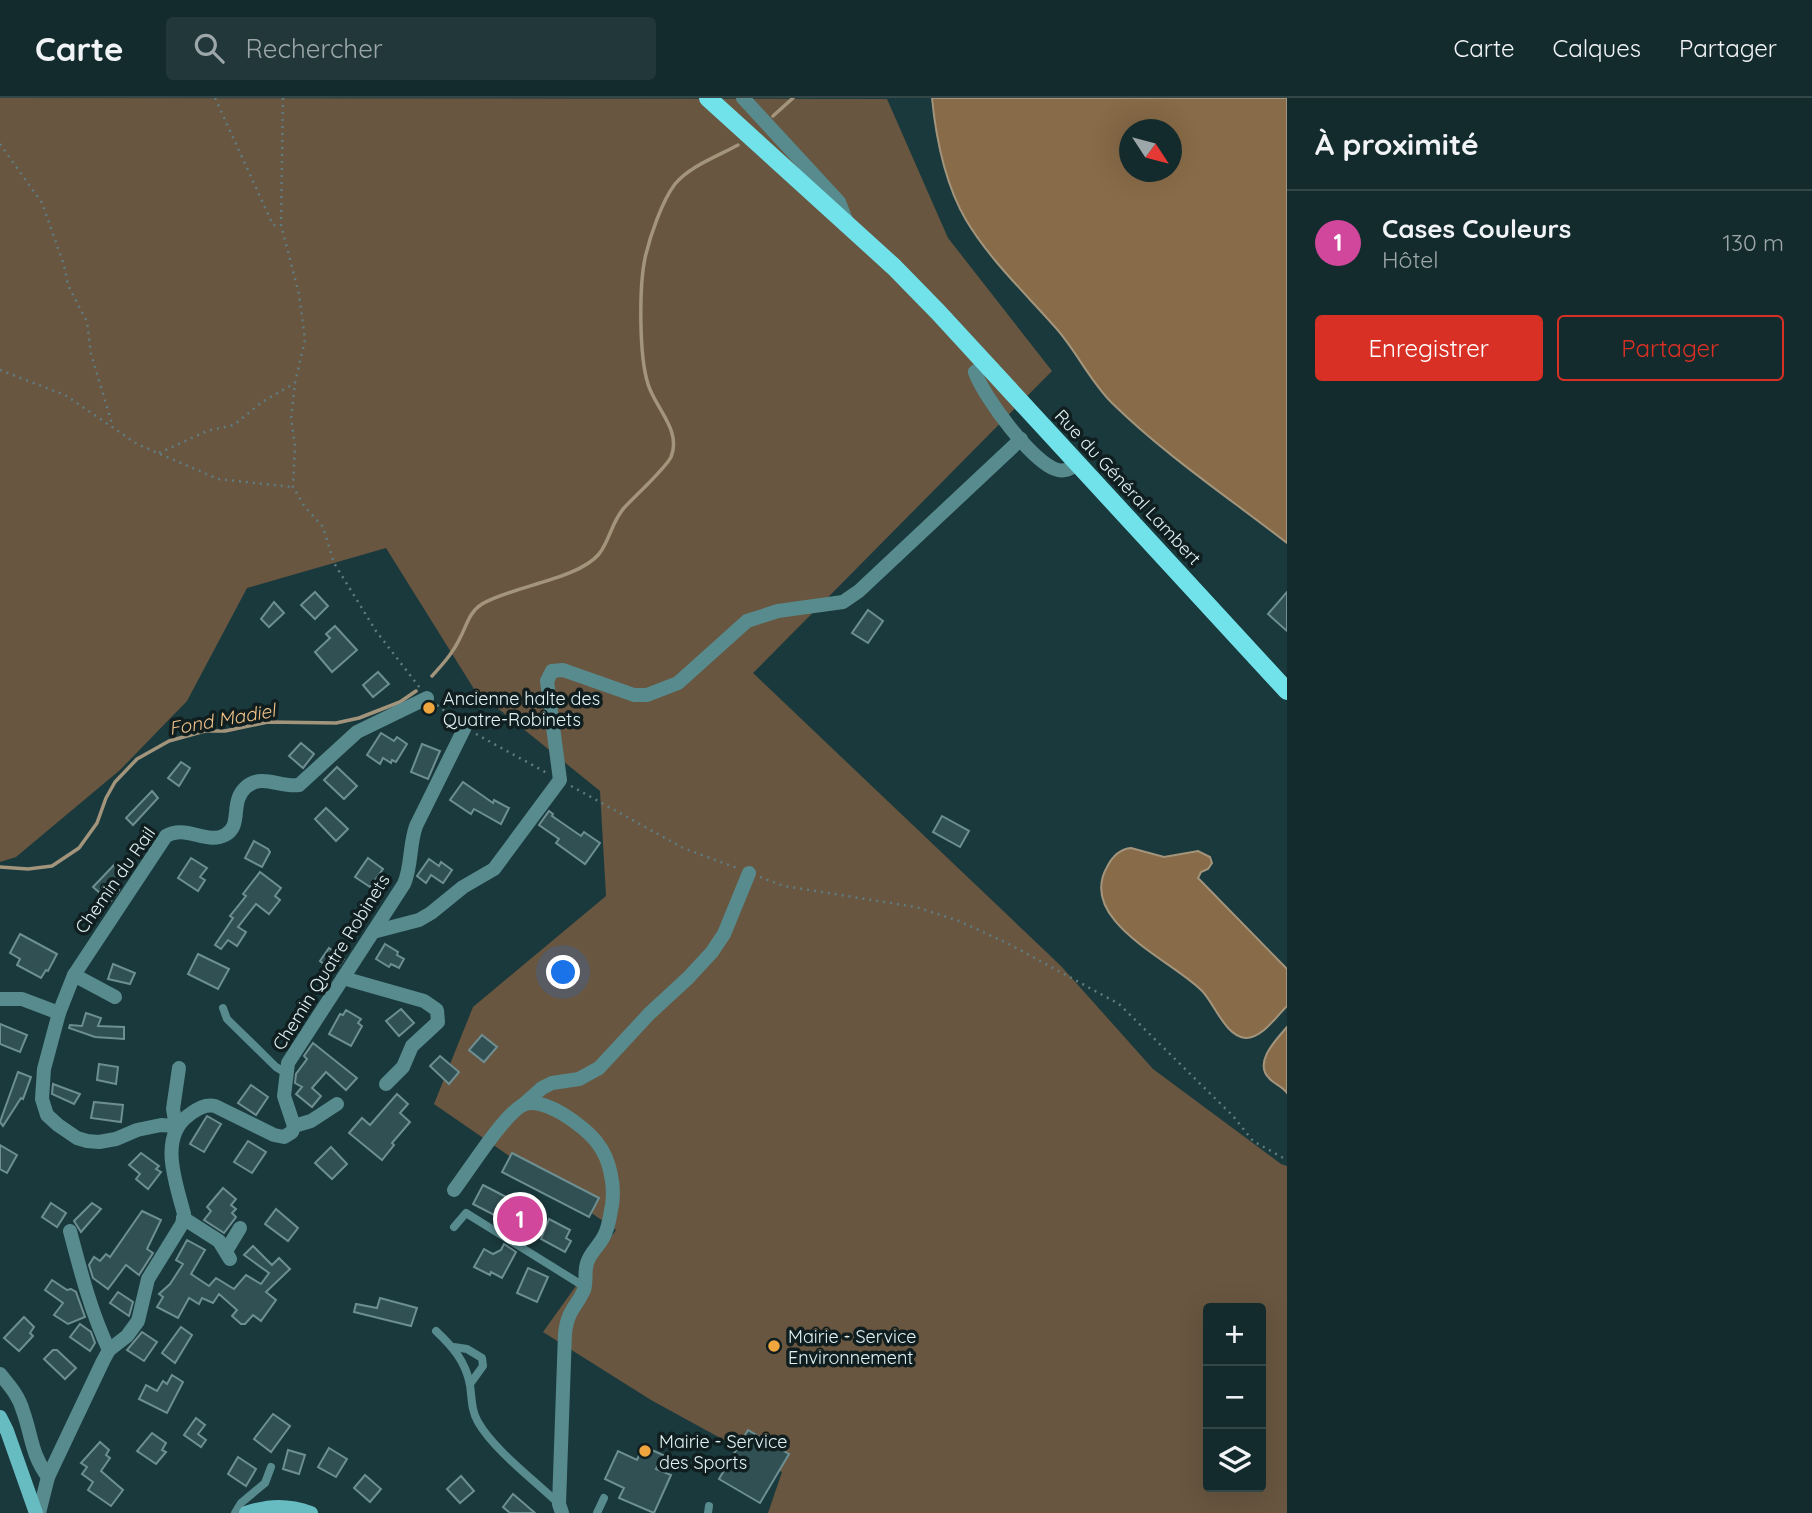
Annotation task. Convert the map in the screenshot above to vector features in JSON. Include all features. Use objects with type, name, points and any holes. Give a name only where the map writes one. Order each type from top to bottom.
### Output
[{"type":"main road","name":"Rue du Général Lambert","points":[[708,98],[849,226],[938,312],[1287,691]]},
{"type":"main road","points":[[0,1417],[6,1447],[37,1513]]},
{"type":"main road","points":[[246,1513],[264,1507],[276,1510],[295,1507],[311,1513]]},
{"type":"street","points":[[743,98],[839,202],[849,226]]},
{"type":"street","points":[[986,364],[975,372],[979,386],[1030,452],[1055,470],[1066,471],[1078,464]]},
{"type":"street","points":[[373,932],[419,920],[463,887],[494,869],[560,780],[547,681],[552,671],[563,670],[634,695],[647,695],[678,683],[747,621],[778,611],[843,602],[859,591],[1021,439]]},
{"type":"street","name":"Chemin du Rail","points":[[176,1126],[161,1125],[99,1142],[77,1138],[47,1115],[42,1099],[44,1069],[59,1013],[74,975],[166,836],[177,831],[216,838],[228,834],[235,824],[236,802],[245,787],[264,779],[283,785],[299,785],[357,732],[427,698]]},
{"type":"street","name":"Chemin Quatre Robinets","points":[[294,1126],[284,1096],[285,1073],[293,1054],[404,884],[409,873],[411,841],[416,826],[464,727]]},
{"type":"street","points":[[454,1190],[522,1105],[552,1083],[579,1079],[599,1068],[649,1014],[688,978],[712,952],[724,934],[749,873]]},
{"type":"street","points":[[74,975],[115,997]]},
{"type":"street","points":[[342,978],[424,1001],[437,1010],[438,1021],[412,1046],[403,1067],[386,1084]]},
{"type":"street","points":[[0,999],[22,999],[59,1013]]},
{"type":"street","points":[[37,1513],[48,1477],[109,1350],[127,1336],[138,1321],[148,1279],[180,1229],[183,1218],[172,1150],[176,1126],[173,1109],[178,1068]]},
{"type":"street","points":[[522,1105],[542,1103],[589,1134],[604,1154],[612,1183],[612,1202],[604,1235],[586,1266],[585,1287],[572,1308],[565,1333],[561,1508]]},
{"type":"street","points":[[176,1126],[194,1111],[209,1105],[281,1137],[290,1134],[294,1126],[311,1121],[337,1104]]},
{"type":"street","points":[[183,1218],[219,1241],[228,1255],[240,1228]]},
{"type":"street","points":[[70,1231],[85,1292],[109,1350]]},
{"type":"street","points":[[0,1374],[22,1407],[35,1458],[48,1477]]},
{"type":"lane","points":[[223,1007],[227,1019],[285,1073]]},
{"type":"lane","points":[[454,1227],[466,1213],[585,1287]]},
{"type":"lane","points":[[436,1331],[454,1347],[461,1358],[478,1422],[491,1439],[561,1508]]},
{"type":"lane","points":[[454,1347],[467,1349],[482,1359],[483,1366],[470,1384]]},
{"type":"lane","points":[[235,1513],[241,1503],[265,1483],[271,1467]]},
{"type":"lane","points":[[597,1513],[604,1498]]},
{"type":"path","points":[[215,98],[273,225],[281,225]]},
{"type":"path","points":[[283,98],[281,225],[299,294],[305,340],[295,383],[291,418],[295,446],[293,487],[304,507],[323,527],[334,563],[376,631],[427,698],[464,727],[683,848],[784,886],[916,907],[959,921],[1009,944],[1119,1004],[1233,1116],[1253,1141],[1287,1160]]},
{"type":"path","points":[[0,144],[41,203],[64,265],[68,285],[87,321],[91,354],[113,427]]},
{"type":"path","points":[[0,370],[65,395],[136,444],[218,479],[293,487]]},
{"type":"path","points":[[159,453],[207,431],[234,425],[262,402],[295,383]]},
{"type":"shaded area","points":[[0,98],[887,99],[948,238],[1052,371],[753,673],[1061,966],[1153,1069],[1287,1166],[1287,1513],[768,1513],[782,1472],[651,1400],[543,1332],[616,1230],[434,1104],[473,1007],[606,896],[600,791],[474,689],[386,548],[247,588],[187,701],[120,770],[16,857],[0,862]]},
{"type":"shaded area","points":[[932,98],[1287,98],[1287,543],[1175,458],[1104,394],[1063,336],[975,235],[952,192],[939,145]]},
{"type":"shaded area","points":[[1131,848],[1164,857],[1198,851],[1210,857],[1212,863],[1198,878],[1287,969],[1287,1006],[1258,1035],[1246,1038],[1233,1032],[1203,992],[1133,939],[1105,906],[1101,887],[1107,867],[1120,852]]},
{"type":"shaded area","points":[[1287,1027],[1287,1093],[1269,1078],[1264,1065],[1268,1051]]},
{"type":"building","points":[[315,592],[328,606],[315,619],[301,605]]},
{"type":"building","points":[[1287,592],[1287,631],[1268,614]]},
{"type":"building","points":[[274,602],[284,613],[269,627],[261,619]]},
{"type":"building","points":[[868,610],[883,621],[868,643],[852,633]]},
{"type":"building","points":[[335,626],[357,650],[332,672],[315,652],[330,638],[326,634]]},
{"type":"building","points":[[378,672],[389,684],[373,697],[363,685]]},
{"type":"building","points":[[381,733],[394,741],[397,737],[407,744],[396,762],[392,760],[391,763],[383,758],[380,764],[367,755]]},
{"type":"building","points":[[301,743],[314,754],[303,768],[289,756]]},
{"type":"building","points":[[422,744],[440,751],[428,779],[411,772]]},
{"type":"building","points":[[181,762],[190,768],[179,786],[168,778]]},
{"type":"building","points":[[337,767],[357,786],[344,799],[324,780]]},
{"type":"building","points":[[463,782],[493,803],[494,800],[509,808],[501,824],[474,809],[471,814],[450,800]]},
{"type":"building","points":[[152,791],[158,798],[133,825],[126,818]]},
{"type":"building","points":[[326,808],[348,829],[336,841],[315,819]]},
{"type":"building","points":[[549,811],[581,836],[584,832],[600,843],[585,864],[556,843],[559,839],[539,825]]},
{"type":"building","points":[[942,816],[969,831],[960,847],[933,832]]},
{"type":"building","points":[[254,841],[270,852],[262,867],[245,858]]},
{"type":"building","points":[[191,858],[207,868],[200,877],[205,880],[198,891],[178,878]]},
{"type":"building","points":[[368,858],[383,869],[370,887],[355,877]]},
{"type":"building","points":[[429,859],[439,866],[441,862],[452,870],[443,883],[431,875],[426,883],[417,876]]},
{"type":"building","points":[[115,864],[125,873],[114,885],[119,890],[110,902],[93,887]]},
{"type":"building","points":[[260,872],[281,888],[275,896],[280,900],[269,914],[256,904],[238,927],[246,932],[237,946],[228,940],[221,949],[215,945],[233,918],[230,916],[246,896],[243,894]]},
{"type":"building","points":[[20,934],[57,954],[41,978],[17,965],[20,959],[10,953]]},
{"type":"building","points":[[385,944],[404,959],[399,968],[391,964],[389,967],[376,959]]},
{"type":"building","points":[[329,948],[344,959],[334,972],[320,961]]},
{"type":"building","points":[[198,954],[229,969],[218,989],[188,974]]},
{"type":"building","points":[[113,964],[135,973],[130,984],[108,979]]},
{"type":"building","points":[[401,1009],[414,1023],[399,1036],[386,1021]]},
{"type":"building","points":[[346,1010],[361,1019],[358,1023],[362,1026],[351,1046],[329,1034],[340,1014],[343,1015]]},
{"type":"building","points":[[86,1013],[101,1018],[98,1026],[124,1027],[124,1039],[95,1037],[69,1028],[70,1025],[82,1026]]},
{"type":"building","points":[[0,1024],[27,1035],[20,1052],[0,1044]]},
{"type":"building","points":[[482,1035],[497,1047],[484,1062],[469,1050]]},
{"type":"building","points":[[313,1043],[357,1078],[346,1090],[326,1072],[312,1088],[321,1096],[312,1107],[296,1094],[302,1087],[295,1083],[296,1074],[307,1059],[304,1056]]},
{"type":"building","points":[[440,1056],[459,1072],[449,1084],[430,1066]]},
{"type":"building","points":[[99,1064],[118,1067],[116,1084],[97,1080]]},
{"type":"building","points":[[18,1072],[31,1077],[23,1099],[21,1098],[3,1126],[0,1122]]},
{"type":"building","points":[[53,1084],[80,1094],[74,1104],[52,1094]]},
{"type":"building","points":[[251,1085],[268,1097],[256,1115],[238,1103]]},
{"type":"building","points":[[397,1094],[408,1104],[400,1113],[410,1122],[382,1160],[349,1133],[362,1118],[370,1125]]},
{"type":"building","points":[[94,1102],[123,1105],[121,1122],[91,1118]]},
{"type":"building","points":[[207,1116],[221,1124],[204,1152],[190,1144]]},
{"type":"building","points":[[248,1141],[266,1152],[252,1173],[234,1162]]},
{"type":"building","points":[[0,1145],[17,1155],[7,1173],[0,1169]]},
{"type":"building","points":[[331,1147],[347,1164],[332,1179],[315,1163]]},
{"type":"building","points":[[141,1153],[159,1166],[156,1169],[161,1172],[148,1189],[136,1179],[140,1174],[129,1165]]},
{"type":"building","points":[[512,1153],[599,1198],[589,1217],[502,1172]]},
{"type":"building","points":[[483,1185],[537,1213],[527,1232],[473,1204]]},
{"type":"building","points":[[223,1188],[236,1199],[231,1205],[236,1209],[232,1213],[236,1217],[224,1233],[204,1220],[211,1211],[207,1207]]},
{"type":"building","points":[[51,1203],[66,1213],[57,1227],[42,1217]]},
{"type":"building","points":[[92,1203],[101,1209],[81,1232],[74,1221]]},
{"type":"building","points":[[276,1209],[298,1228],[288,1241],[265,1224]]},
{"type":"building","points":[[142,1211],[161,1220],[147,1249],[153,1253],[139,1275],[126,1265],[108,1289],[93,1278],[89,1265],[94,1257],[100,1261],[106,1254],[110,1257]]},
{"type":"building","points":[[549,1219],[570,1230],[566,1238],[571,1241],[565,1252],[541,1239]]},
{"type":"building","points":[[187,1240],[205,1250],[191,1274],[209,1286],[216,1278],[234,1289],[246,1275],[261,1284],[269,1273],[244,1255],[253,1246],[272,1265],[279,1258],[290,1269],[266,1292],[276,1300],[261,1321],[253,1315],[245,1324],[241,1324],[232,1316],[237,1310],[219,1294],[213,1303],[202,1298],[199,1304],[189,1298],[178,1318],[157,1307],[163,1297],[159,1294],[170,1284],[183,1264],[176,1260]]},
{"type":"building","points":[[504,1244],[516,1252],[502,1278],[474,1267],[484,1249],[493,1254],[501,1250]]},
{"type":"building","points":[[528,1268],[548,1277],[537,1302],[517,1293]]},
{"type":"building","points":[[52,1280],[67,1290],[76,1292],[85,1317],[68,1324],[54,1315],[63,1303],[45,1290]]},
{"type":"building","points":[[118,1292],[133,1302],[129,1316],[110,1303]]},
{"type":"building","points":[[380,1298],[417,1308],[411,1326],[354,1312],[356,1304],[377,1308]]},
{"type":"building","points":[[24,1317],[34,1327],[30,1333],[33,1336],[19,1351],[4,1338]]},
{"type":"building","points":[[80,1324],[91,1332],[95,1343],[90,1351],[70,1337]]},
{"type":"building","points":[[181,1327],[192,1335],[175,1363],[162,1353]]},
{"type":"building","points":[[142,1332],[157,1342],[144,1361],[127,1350]]},
{"type":"building","points":[[53,1350],[57,1350],[76,1368],[65,1379],[44,1359]]},
{"type":"building","points":[[172,1375],[183,1382],[167,1413],[139,1399],[146,1385],[157,1391],[163,1381],[167,1384]]},
{"type":"building","points":[[273,1414],[290,1426],[271,1452],[254,1439]]},
{"type":"building","points":[[196,1418],[205,1425],[198,1434],[206,1440],[201,1447],[184,1435]]},
{"type":"building","points":[[748,1430],[789,1454],[760,1503],[719,1479]]},
{"type":"building","points":[[152,1433],[166,1443],[162,1450],[166,1452],[156,1464],[137,1451]]},
{"type":"building","points":[[100,1442],[109,1450],[106,1455],[110,1458],[101,1471],[123,1490],[111,1506],[88,1490],[93,1482],[82,1474],[87,1467],[81,1463]]},
{"type":"building","points":[[643,1446],[663,1455],[656,1469],[671,1475],[654,1513],[619,1498],[624,1488],[605,1479],[618,1451],[637,1460]]},
{"type":"building","points":[[329,1448],[347,1459],[336,1477],[318,1467]]},
{"type":"building","points":[[288,1450],[305,1455],[299,1474],[283,1469]]},
{"type":"building","points":[[238,1457],[256,1469],[246,1486],[228,1474]]},
{"type":"building","points":[[365,1475],[381,1489],[370,1502],[354,1488]]},
{"type":"building","points":[[461,1476],[474,1491],[460,1503],[447,1489]]},
{"type":"building","points":[[513,1494],[535,1513],[510,1513],[503,1507]]},
{"type":"waterway","name":"Fond Madiel","points":[[773,116],[793,98]]},
{"type":"waterway","name":"Fond Madiel","points":[[432,676],[454,649],[471,615],[482,604],[576,570],[599,554],[620,513],[671,457],[673,438],[651,393],[643,357],[641,303],[645,258],[657,219],[675,184],[696,167],[738,145]]},
{"type":"waterway","name":"Fond Madiel","points":[[0,867],[28,869],[52,866],[79,848],[97,823],[115,782],[137,759],[169,741],[205,731],[225,731],[268,722],[336,723],[359,718],[400,702],[416,691]]},
{"type":"place","name":"Ancienne halte des Quatre-Robinets","points":[[429,708]]},
{"type":"place","name":"Cases Couleurs","points":[[520,1219]]},
{"type":"place","name":"Mairie - Service Environnement","points":[[774,1346]]},
{"type":"place","name":"Mairie - Service des Sports","points":[[645,1451]]}]
